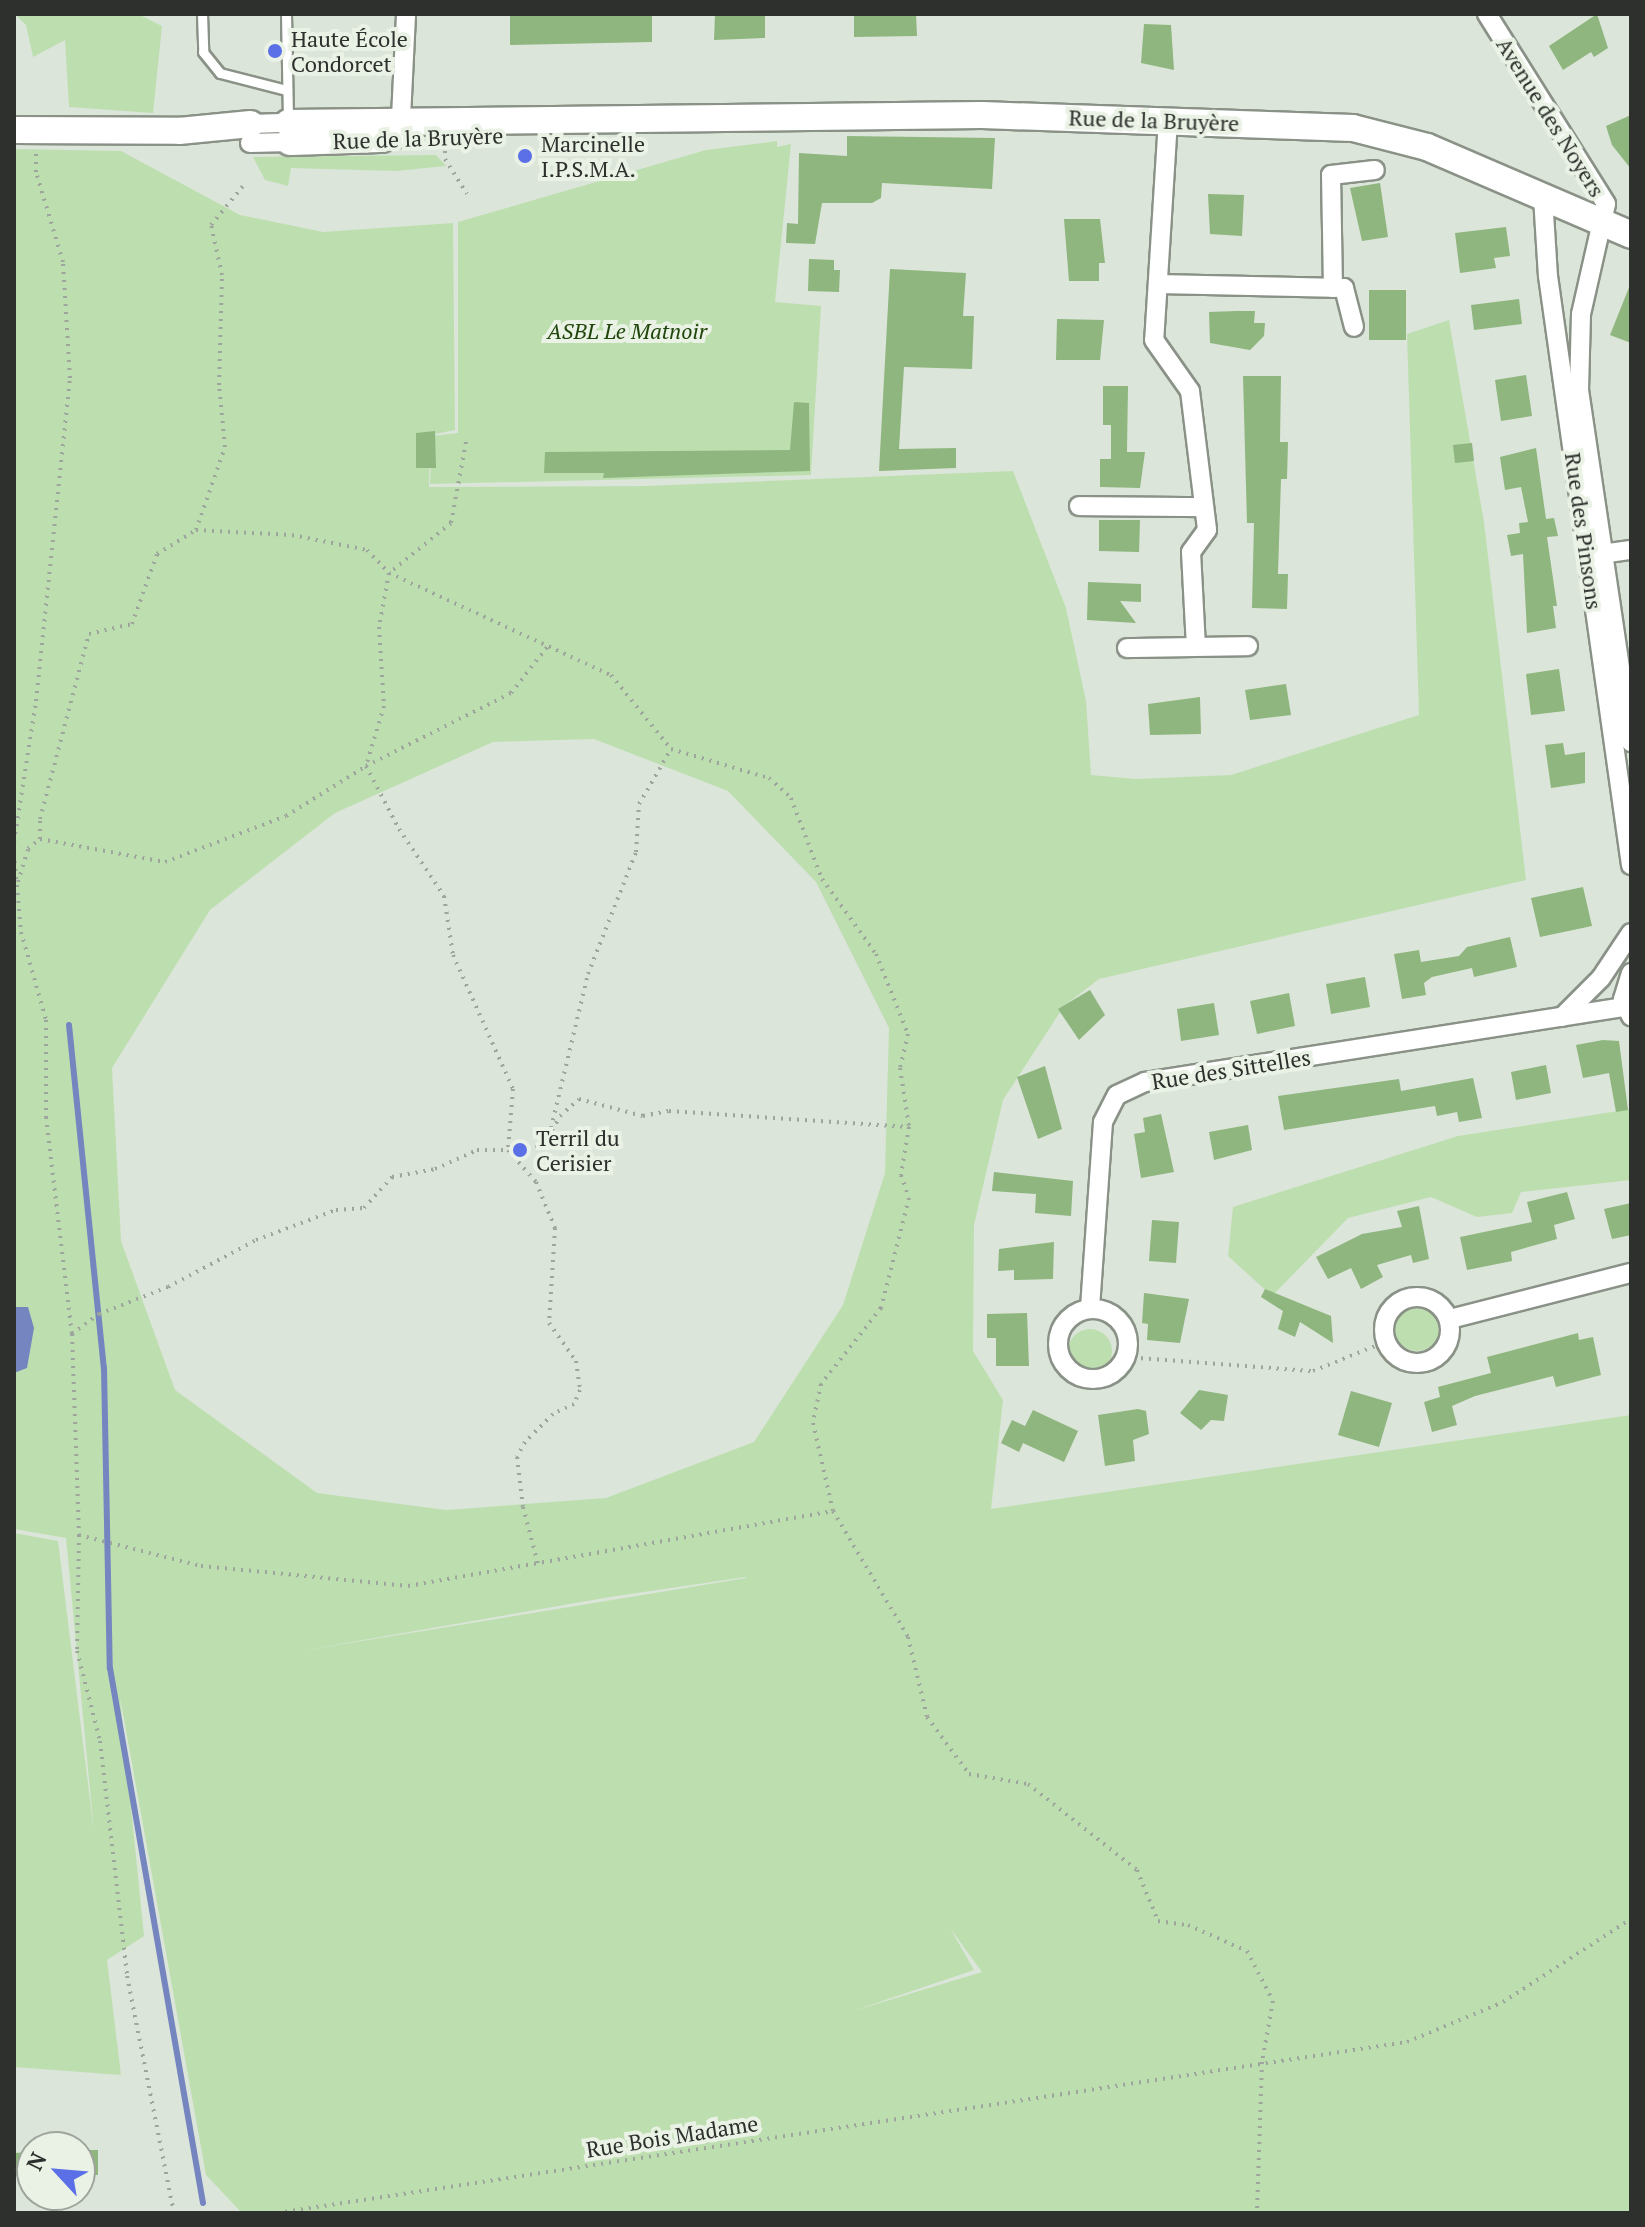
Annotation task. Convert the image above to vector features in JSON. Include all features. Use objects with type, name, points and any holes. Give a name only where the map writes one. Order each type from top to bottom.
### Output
[{"type":"street","points":[[400,130],[406,14]]},
{"type":"street","name":"Avenue des Noyers","points":[[1487,14],[1606,204],[1604,223]]},
{"type":"street","name":"Rue de la Bruyère","points":[[26,130],[250,133],[982,115],[1297,124],[1396,136],[1631,235]]},
{"type":"street","points":[[1168,120],[1154,340],[1190,391],[1207,530],[1191,552],[1196,646]]},
{"type":"street","name":"Rue de la Bruyère","points":[[400,130],[447,151],[572,136],[656,121]]},
{"type":"street","points":[[1333,288],[1331,175],[1375,170]]},
{"type":"street","name":"Rue des Pinsons","points":[[1543,197],[1548,276],[1631,742]]},
{"type":"street","name":"Rue des Pinsons","points":[[1604,223],[1581,314],[1579,390],[1631,865]]},
{"type":"street","points":[[1158,284],[1344,288],[1354,327]]},
{"type":"street","points":[[1079,506],[1204,507]]},
{"type":"street","points":[[1596,555],[1631,550]]},
{"type":"street","points":[[1127,648],[1248,646]]},
{"type":"street","points":[[1561,1017],[1591,990],[1631,933]]},
{"type":"street","points":[[1628,1012],[1624,987],[1631,973]]},
{"type":"street","name":"Rue des Sittelles","points":[[1090,1308],[1103,1122],[1117,1095],[1145,1082],[1561,1017],[1628,1012]]},
{"type":"street","points":[[1450,1319],[1631,1273]]},
{"type":"street","points":[[1411,1297],[1426,1297],[1450,1319],[1449,1340],[1425,1362],[1407,1361],[1385,1342],[1390,1311],[1411,1297]]},
{"type":"street","points":[[1090,1308],[1105,1310],[1124,1326],[1125,1357],[1111,1374],[1093,1379],[1081,1377],[1062,1361],[1057,1346],[1064,1322],[1090,1308]]},
{"type":"lane","points":[[202,14],[203,52],[220,73],[286,90]]},
{"type":"lane","points":[[286,14],[289,132]]},
{"type":"path","points":[[14,842],[36,701],[70,378],[63,262],[26,130]]},
{"type":"path","points":[[447,151],[467,194]]},
{"type":"path","points":[[196,530],[225,447],[219,385],[222,275],[211,225],[243,186]]},
{"type":"path","points":[[466,442],[451,523],[389,573],[379,627],[384,706],[366,766],[399,829],[444,896],[453,955],[513,1089],[508,1150],[536,1182],[555,1228],[549,1323],[576,1361],[580,1390],[574,1404],[553,1414],[525,1442],[517,1457],[523,1507],[538,1564]]},
{"type":"path","points":[[40,839],[40,819],[89,634],[132,624],[157,554],[196,530],[292,535],[367,550],[389,573],[611,675],[671,749],[769,778],[791,798],[822,879],[876,954],[908,1034],[900,1068],[909,1127],[901,1175],[909,1198],[881,1308],[821,1384],[813,1423],[833,1511],[908,1637],[927,1717],[969,1774],[1028,1784],[1137,1870],[1158,1921],[1188,1925],[1247,1951],[1273,2001],[1262,2062],[1257,2213]]},
{"type":"path","points":[[40,839],[165,862],[286,816],[366,766],[511,693],[548,646]]},
{"type":"path","points":[[550,1134],[588,974],[636,852],[639,804],[671,749]]},
{"type":"path","points":[[17,883],[28,849],[40,839]]},
{"type":"path","points":[[14,853],[21,932],[46,1020],[46,1117],[72,1334],[79,1535],[77,1651],[100,1741],[127,1976],[174,2213]]},
{"type":"path","points":[[513,1156],[544,1144],[579,1099],[643,1116],[669,1111],[909,1127]]},
{"type":"path","points":[[72,1334],[99,1314],[168,1287],[256,1240],[336,1210],[364,1208],[392,1177],[435,1169],[477,1150],[508,1150]]},
{"type":"path","points":[[1125,1357],[1313,1371],[1385,1342]]},
{"type":"path","points":[[79,1535],[201,1566],[408,1586],[833,1511]]},
{"type":"path","name":"Rue Bois Madame","points":[[277,2213],[1407,2042],[1503,2002],[1631,1919]]},
{"type":"green space","points":[[15,14],[138,14],[162,26],[153,113],[69,107],[65,40],[33,57],[26,25]]},
{"type":"green space","name":"ASBL Le Matnoir","points":[[777,141],[777,147],[791,144],[775,302],[821,306],[811,475],[430,484],[432,436],[458,433],[458,222],[706,150]]},
{"type":"green space","points":[[14,149],[121,151],[240,215],[323,232],[453,223],[455,430],[430,435],[429,487],[646,486],[1013,471],[1066,608],[1086,701],[1091,775],[1135,779],[1231,775],[1419,715],[1407,334],[1449,320],[1484,522],[1526,880],[1099,979],[1064,1006],[1003,1100],[974,1225],[973,1351],[1003,1400],[991,1509],[1631,1415],[1631,2213],[242,2213],[206,2175],[120,1697],[144,1936],[107,1960],[121,2075],[14,2067],[14,1533],[58,1541],[94,1832],[66,1538],[14,1529]],"holes":[[[594,739],[728,791],[816,882],[889,1028],[885,1173],[843,1305],[754,1442],[606,1498],[446,1510],[317,1493],[175,1390],[121,1241],[112,1068],[210,910],[335,813],[493,742]],[[746,1577],[300,1651],[610,1597]],[[950,1928],[982,1972],[853,2011],[974,1970]]]},
{"type":"green space","points":[[436,155],[446,166],[396,171],[291,168],[288,186],[265,180],[253,157]]},
{"type":"green space","points":[[1631,1109],[1631,1180],[1521,1192],[1512,1213],[1477,1217],[1431,1197],[1348,1218],[1272,1296],[1228,1256],[1233,1207],[1458,1136]]},
{"type":"green space","points":[[1417,1307],[1433,1313],[1439,1329],[1433,1345],[1417,1351],[1401,1345],[1395,1329],[1401,1313]]},
{"type":"green space","points":[[1090,1329],[1105,1336],[1112,1351],[1105,1366],[1090,1373],[1075,1366],[1068,1351],[1075,1336]]},
{"type":"water","points":[[14,1307],[28,1307],[34,1328],[27,1368],[14,1373]]},
{"type":"building","points":[[510,14],[652,14],[652,42],[510,45]]},
{"type":"building","points":[[715,14],[765,14],[765,38],[714,40]]},
{"type":"building","points":[[854,14],[916,14],[917,36],[854,37]]},
{"type":"building","points":[[1597,14],[1608,48],[1594,57],[1591,52],[1563,70],[1549,46]]},
{"type":"building","points":[[1144,24],[1171,25],[1174,70],[1141,63]]},
{"type":"building","points":[[1631,115],[1631,169],[1612,145],[1606,126]]},
{"type":"building","points":[[847,136],[995,138],[992,189],[882,183],[881,198],[872,203],[822,203],[815,244],[786,243],[787,223],[798,224],[799,153],[847,156]]},
{"type":"building","points":[[1380,183],[1388,237],[1362,241],[1350,188]]},
{"type":"building","points":[[1208,194],[1244,195],[1242,236],[1210,234]]},
{"type":"building","points":[[1064,219],[1100,219],[1105,263],[1099,263],[1099,281],[1069,281]]},
{"type":"building","points":[[1506,227],[1510,256],[1494,258],[1496,268],[1460,273],[1455,233]]},
{"type":"building","points":[[809,259],[834,260],[834,270],[840,270],[839,292],[808,291]]},
{"type":"building","points":[[890,269],[966,273],[963,316],[974,316],[972,369],[904,367],[899,449],[956,448],[956,468],[879,471]]},
{"type":"building","points":[[1631,285],[1631,343],[1610,335]]},
{"type":"building","points":[[1369,290],[1406,290],[1406,340],[1369,340]]},
{"type":"building","points":[[1519,299],[1522,324],[1474,330],[1471,305]]},
{"type":"building","points":[[1255,311],[1254,323],[1265,323],[1264,336],[1250,350],[1210,343],[1209,312]]},
{"type":"building","points":[[1057,319],[1104,320],[1100,360],[1056,360]]},
{"type":"building","points":[[1526,375],[1532,416],[1501,421],[1495,380]]},
{"type":"building","points":[[1243,376],[1281,376],[1280,442],[1288,442],[1287,479],[1281,479],[1278,574],[1288,574],[1287,609],[1252,608],[1254,523],[1247,523]]},
{"type":"building","points":[[1103,386],[1128,386],[1127,452],[1145,452],[1140,488],[1100,487],[1100,459],[1111,459],[1111,425],[1103,425]]},
{"type":"building","points":[[794,402],[809,403],[810,471],[603,478],[604,473],[544,473],[545,452],[790,450]]},
{"type":"building","points":[[435,431],[436,468],[416,468],[416,433]]},
{"type":"building","points":[[1472,443],[1474,461],[1455,463],[1453,445]]},
{"type":"building","points":[[1536,448],[1546,519],[1554,518],[1558,536],[1547,537],[1557,606],[1553,606],[1556,628],[1527,633],[1523,554],[1511,556],[1507,535],[1520,533],[1519,523],[1528,522],[1521,487],[1505,490],[1500,457]]},
{"type":"building","points":[[1099,520],[1140,520],[1139,552],[1099,551]]},
{"type":"building","points":[[1088,582],[1141,584],[1141,602],[1120,601],[1136,623],[1087,620]]},
{"type":"building","points":[[1559,669],[1565,711],[1531,715],[1526,674]]},
{"type":"building","points":[[1286,684],[1291,715],[1250,720],[1245,690]]},
{"type":"building","points":[[1200,697],[1201,734],[1150,735],[1148,704]]},
{"type":"building","points":[[1563,743],[1565,755],[1585,752],[1585,783],[1551,788],[1545,745]]},
{"type":"building","points":[[1583,887],[1592,926],[1540,937],[1531,898]]},
{"type":"building","points":[[1510,937],[1517,967],[1474,977],[1472,968],[1432,977],[1424,983],[1426,995],[1402,999],[1394,954],[1419,950],[1421,962],[1459,956],[1467,947]]},
{"type":"building","points":[[1365,977],[1370,1007],[1331,1014],[1326,984]]},
{"type":"building","points":[[1090,990],[1105,1015],[1079,1040],[1058,1009]]},
{"type":"building","points":[[1289,993],[1295,1026],[1257,1034],[1250,1001]]},
{"type":"building","points":[[1214,1003],[1219,1035],[1181,1041],[1177,1009]]},
{"type":"building","points":[[1603,1040],[1619,1041],[1628,1110],[1616,1112],[1609,1073],[1583,1078],[1576,1045]]},
{"type":"building","points":[[1546,1065],[1551,1093],[1516,1100],[1511,1072]]},
{"type":"building","points":[[1045,1066],[1062,1129],[1038,1139],[1017,1077]]},
{"type":"building","points":[[1473,1078],[1482,1118],[1459,1122],[1457,1112],[1437,1116],[1435,1106],[1284,1130],[1278,1096],[1399,1079],[1401,1091]]},
{"type":"building","points":[[1161,1114],[1174,1172],[1141,1178],[1134,1134],[1145,1132],[1143,1118]]},
{"type":"building","points":[[1248,1125],[1252,1150],[1214,1160],[1209,1132]]},
{"type":"building","points":[[994,1172],[1073,1181],[1071,1216],[1035,1213],[1036,1194],[992,1191]]},
{"type":"building","points":[[1567,1192],[1575,1219],[1554,1225],[1557,1239],[1511,1252],[1512,1261],[1467,1270],[1460,1237],[1532,1222],[1527,1202]]},
{"type":"building","points":[[1631,1203],[1631,1235],[1612,1239],[1604,1209]]},
{"type":"building","points":[[1419,1206],[1429,1259],[1413,1263],[1411,1255],[1377,1265],[1383,1277],[1361,1289],[1351,1268],[1328,1279],[1316,1257],[1362,1234],[1402,1227],[1397,1211]]},
{"type":"building","points":[[1152,1220],[1179,1222],[1176,1263],[1149,1261]]},
{"type":"building","points":[[1054,1242],[1053,1279],[1014,1280],[1014,1270],[998,1271],[999,1249]]},
{"type":"building","points":[[1265,1289],[1331,1316],[1333,1343],[1300,1322],[1295,1337],[1278,1329],[1283,1311],[1261,1297]]},
{"type":"building","points":[[1144,1293],[1189,1299],[1180,1343],[1147,1340],[1148,1324],[1142,1323]]},
{"type":"building","points":[[1027,1313],[1029,1366],[996,1366],[996,1338],[987,1338],[987,1314]]},
{"type":"building","points":[[1578,1333],[1579,1340],[1593,1337],[1601,1375],[1556,1387],[1553,1376],[1475,1396],[1452,1406],[1457,1425],[1432,1432],[1424,1402],[1440,1397],[1438,1387],[1491,1373],[1487,1357]]},
{"type":"building","points":[[1199,1390],[1228,1395],[1224,1421],[1211,1420],[1201,1430],[1180,1413]]},
{"type":"building","points":[[1351,1391],[1392,1403],[1379,1447],[1338,1435]]},
{"type":"building","points":[[1138,1409],[1146,1411],[1149,1434],[1133,1440],[1135,1461],[1105,1466],[1098,1415]]},
{"type":"building","points":[[1033,1410],[1078,1431],[1064,1462],[1023,1443],[1019,1452],[1001,1443],[1012,1420],[1025,1426]]},
{"type":"building","points":[[96,2150],[98,2150],[96,2175]]},
{"type":"building","points":[[16,2153],[16,2175],[14,2175]]},
{"type":"waterway","points":[[69,1025],[104,1368],[110,1668],[203,2203]]},
{"type":"place","name":"Haute École Condorcet","points":[[275,51]]},
{"type":"place","name":"Marcinelle I.P.S.M.A.","points":[[525,156]]},
{"type":"place","name":"Terril du Cerisier","points":[[520,1150]]}]
